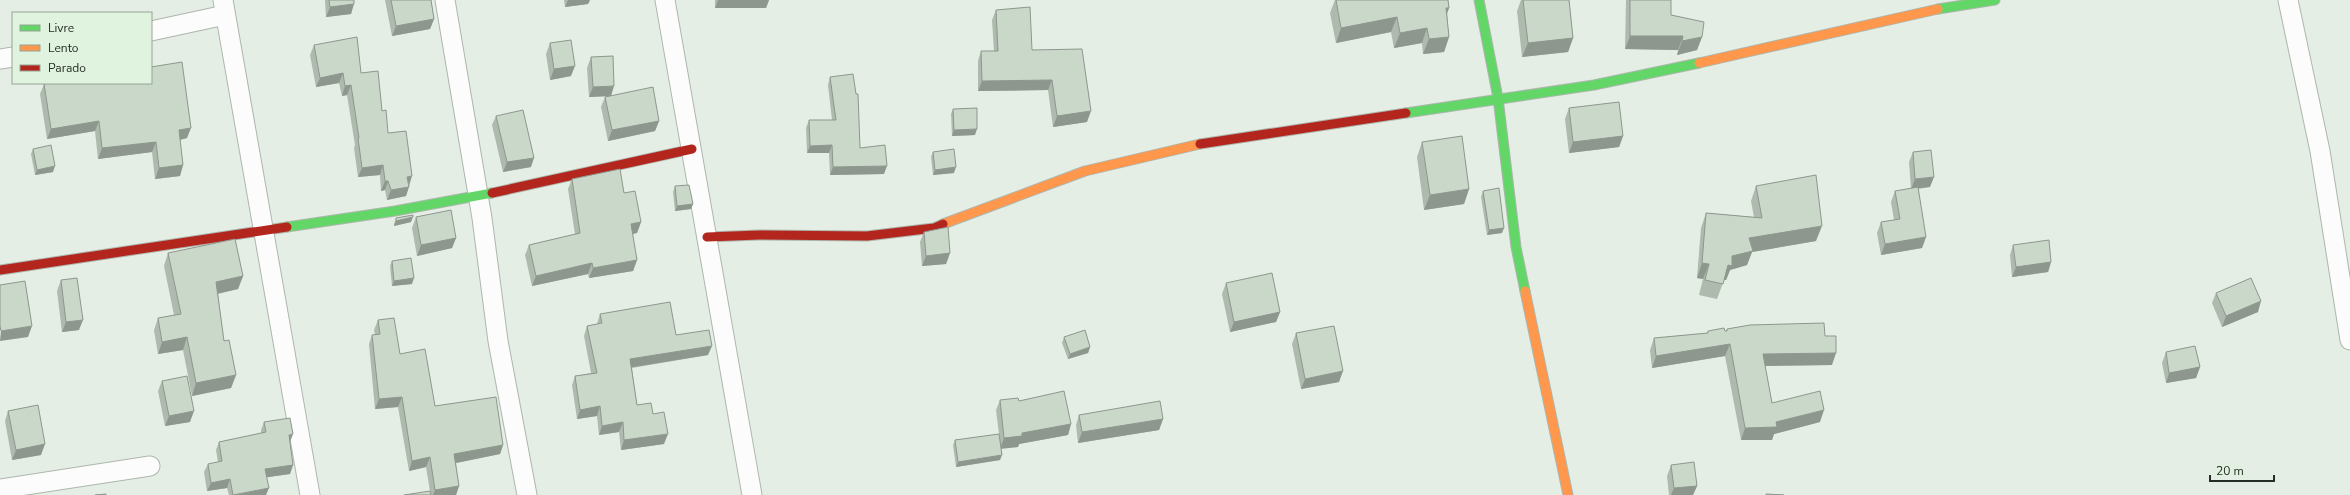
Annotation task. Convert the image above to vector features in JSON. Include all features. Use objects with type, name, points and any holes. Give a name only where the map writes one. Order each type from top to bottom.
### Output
[{"type":"street","points":[[445,0],[478,196],[498,341],[527,495]]},
{"type":"street","points":[[665,0],[752,495]]},
{"type":"street","points":[[1479,0],[1498,98],[1516,247],[1568,495]]},
{"type":"street","points":[[707,237],[759,235],[823,237],[867,236],[934,228],[1085,171],[1144,156],[1205,144],[1498,98],[1594,85],[1847,31],[1880,20],[1909,13],[1995,0]]},
{"type":"street","points":[[2288,0],[2320,151],[2350,340]]},
{"type":"street","points":[[152,31],[224,8],[310,495]]},
{"type":"street","points":[[0,59],[12,57]]},
{"type":"street","points":[[0,270],[263,231],[478,196],[692,149]]},
{"type":"street","points":[[0,489],[150,466]]},
{"type":"building","points":[[329,0],[354,0],[354,4],[330,7]]},
{"type":"building","points":[[391,0],[431,0],[434,19],[396,26]]},
{"type":"building","points":[[1336,0],[1448,0],[1449,8],[1446,8],[1449,37],[1429,39],[1427,28],[1400,33],[1397,17],[1341,28]]},
{"type":"building","points":[[1523,0],[1569,0],[1573,38],[1528,43]]},
{"type":"building","points":[[1630,0],[1671,0],[1671,15],[1704,22],[1702,37],[1682,41],[1683,36],[1630,36]]},
{"type":"building","points":[[1030,7],[1032,50],[1082,49],[1091,111],[1057,116],[1052,80],[982,81],[981,51],[998,51],[996,10]]},
{"type":"building","points":[[357,37],[361,73],[378,71],[382,111],[386,110],[388,133],[406,131],[412,176],[407,177],[409,187],[391,190],[388,181],[385,181],[383,165],[362,168],[351,85],[345,86],[343,73],[320,78],[314,45]]},
{"type":"building","points":[[571,40],[575,66],[554,69],[550,43]]},
{"type":"building","points":[[613,56],[614,86],[593,87],[591,57]]},
{"type":"building","points":[[182,62],[191,128],[179,130],[183,165],[159,168],[156,142],[102,148],[99,121],[51,129],[44,84],[152,84],[152,67]]},
{"type":"building","points":[[853,74],[856,94],[858,94],[860,148],[885,145],[887,166],[833,167],[832,145],[810,146],[809,120],[836,120],[830,77]]},
{"type":"building","points":[[653,87],[659,121],[612,130],[605,97]]},
{"type":"building","points":[[1619,102],[1623,136],[1573,142],[1569,108]]},
{"type":"building","points":[[977,108],[977,129],[954,130],[953,109]]},
{"type":"building","points":[[523,110],[534,158],[507,162],[496,116]]},
{"type":"building","points":[[1462,136],[1469,189],[1430,195],[1422,142]]},
{"type":"building","points":[[51,145],[55,166],[37,170],[33,149]]},
{"type":"building","points":[[954,149],[956,167],[935,170],[933,152]]},
{"type":"building","points":[[1931,150],[1934,177],[1915,179],[1913,152]]},
{"type":"building","points":[[620,169],[624,193],[635,191],[641,222],[631,224],[637,260],[593,268],[592,263],[536,276],[529,245],[580,233],[572,179]]},
{"type":"building","points":[[1816,175],[1822,226],[1749,238],[1753,251],[1732,256],[1732,266],[1728,265],[1723,284],[1705,280],[1709,264],[1702,263],[1706,213],[1762,218],[1756,186]]},
{"type":"building","points":[[689,185],[693,204],[677,206],[675,186]]},
{"type":"building","points":[[1918,187],[1926,237],[1885,244],[1881,222],[1900,219],[1895,191]]},
{"type":"building","points":[[1499,188],[1504,228],[1489,230],[1483,191]]},
{"type":"building","points":[[451,210],[456,238],[421,245],[416,217]]},
{"type":"building","points":[[413,215],[413,217],[396,221],[396,218]]},
{"type":"building","points":[[948,227],[950,253],[926,256],[924,232]]},
{"type":"building","points":[[235,239],[243,276],[216,282],[224,341],[229,340],[236,375],[196,383],[187,337],[162,342],[158,318],[181,314],[168,253]]},
{"type":"building","points":[[2049,240],[2051,262],[2016,267],[2013,245]]},
{"type":"building","points":[[411,258],[414,278],[394,281],[392,261]]},
{"type":"building","points":[[1272,273],[1280,312],[1234,322],[1226,283]]},
{"type":"building","points":[[77,278],[83,320],[66,322],[61,280]]},
{"type":"building","points":[[2251,278],[2261,301],[2226,316],[2216,293]]},
{"type":"building","points":[[25,281],[32,326],[1,331],[0,285]]},
{"type":"building","points":[[670,302],[676,335],[709,330],[712,346],[630,359],[637,405],[651,403],[653,414],[664,412],[668,434],[624,440],[623,422],[602,426],[600,406],[580,410],[575,376],[597,373],[587,326],[602,323],[600,314]]},
{"type":"building","points":[[394,318],[400,354],[425,349],[435,406],[496,397],[503,445],[454,454],[459,486],[435,490],[430,457],[412,461],[402,397],[379,399],[372,335],[380,334],[378,320]]},
{"type":"building","points":[[1824,323],[1825,336],[1836,336],[1836,353],[1763,354],[1772,403],[1820,391],[1824,410],[1776,422],[1777,427],[1745,428],[1730,344],[1656,356],[1654,338],[1708,333],[1708,331],[1724,328],[1725,331],[1727,331],[1727,329],[1750,325]]},
{"type":"building","points":[[1334,326],[1343,371],[1305,379],[1296,333]]},
{"type":"building","points":[[1085,330],[1090,347],[1070,354],[1064,337]]},
{"type":"building","points":[[2195,346],[2200,367],[2169,373],[2166,352]]},
{"type":"building","points":[[187,376],[194,411],[169,416],[162,381]]},
{"type":"building","points":[[1064,391],[1071,424],[1022,433],[1022,436],[1004,438],[1000,400],[1018,398],[1019,401]]},
{"type":"building","points":[[1160,401],[1163,419],[1082,432],[1079,415]]},
{"type":"building","points":[[38,405],[45,444],[16,450],[8,411]]},
{"type":"building","points":[[290,418],[293,434],[289,435],[293,465],[265,469],[269,488],[233,495],[230,479],[211,483],[208,464],[222,461],[219,442],[266,432],[264,422]]},
{"type":"building","points":[[999,434],[1002,455],[958,462],[955,440]]},
{"type":"building","points":[[1694,462],[1697,486],[1674,488],[1671,465]]},
{"type":"building","points":[[430,491],[431,495],[404,495]]},
{"type":"traffic: fast","points":[[1479,0],[1498,98],[1516,247],[1525,291]]},
{"type":"traffic: fast","points":[[1938,9],[1995,0]]},
{"type":"traffic: fast","points":[[1406,113],[1594,85],[1699,63]]},
{"type":"traffic: fast","points":[[287,227],[395,211],[492,193]]},
{"type":"traffic: slow","points":[[1699,63],[1938,9]]},
{"type":"traffic: slow","points":[[943,224],[1085,171],[1200,144]]},
{"type":"traffic: slow","points":[[1525,291],[1568,495]]},
{"type":"traffic: jam","points":[[1200,144],[1406,113]]},
{"type":"traffic: jam","points":[[492,193],[692,149]]},
{"type":"traffic: jam","points":[[707,237],[759,235],[867,236],[934,228],[943,224]]},
{"type":"traffic: jam","points":[[0,270],[287,227]]}]
